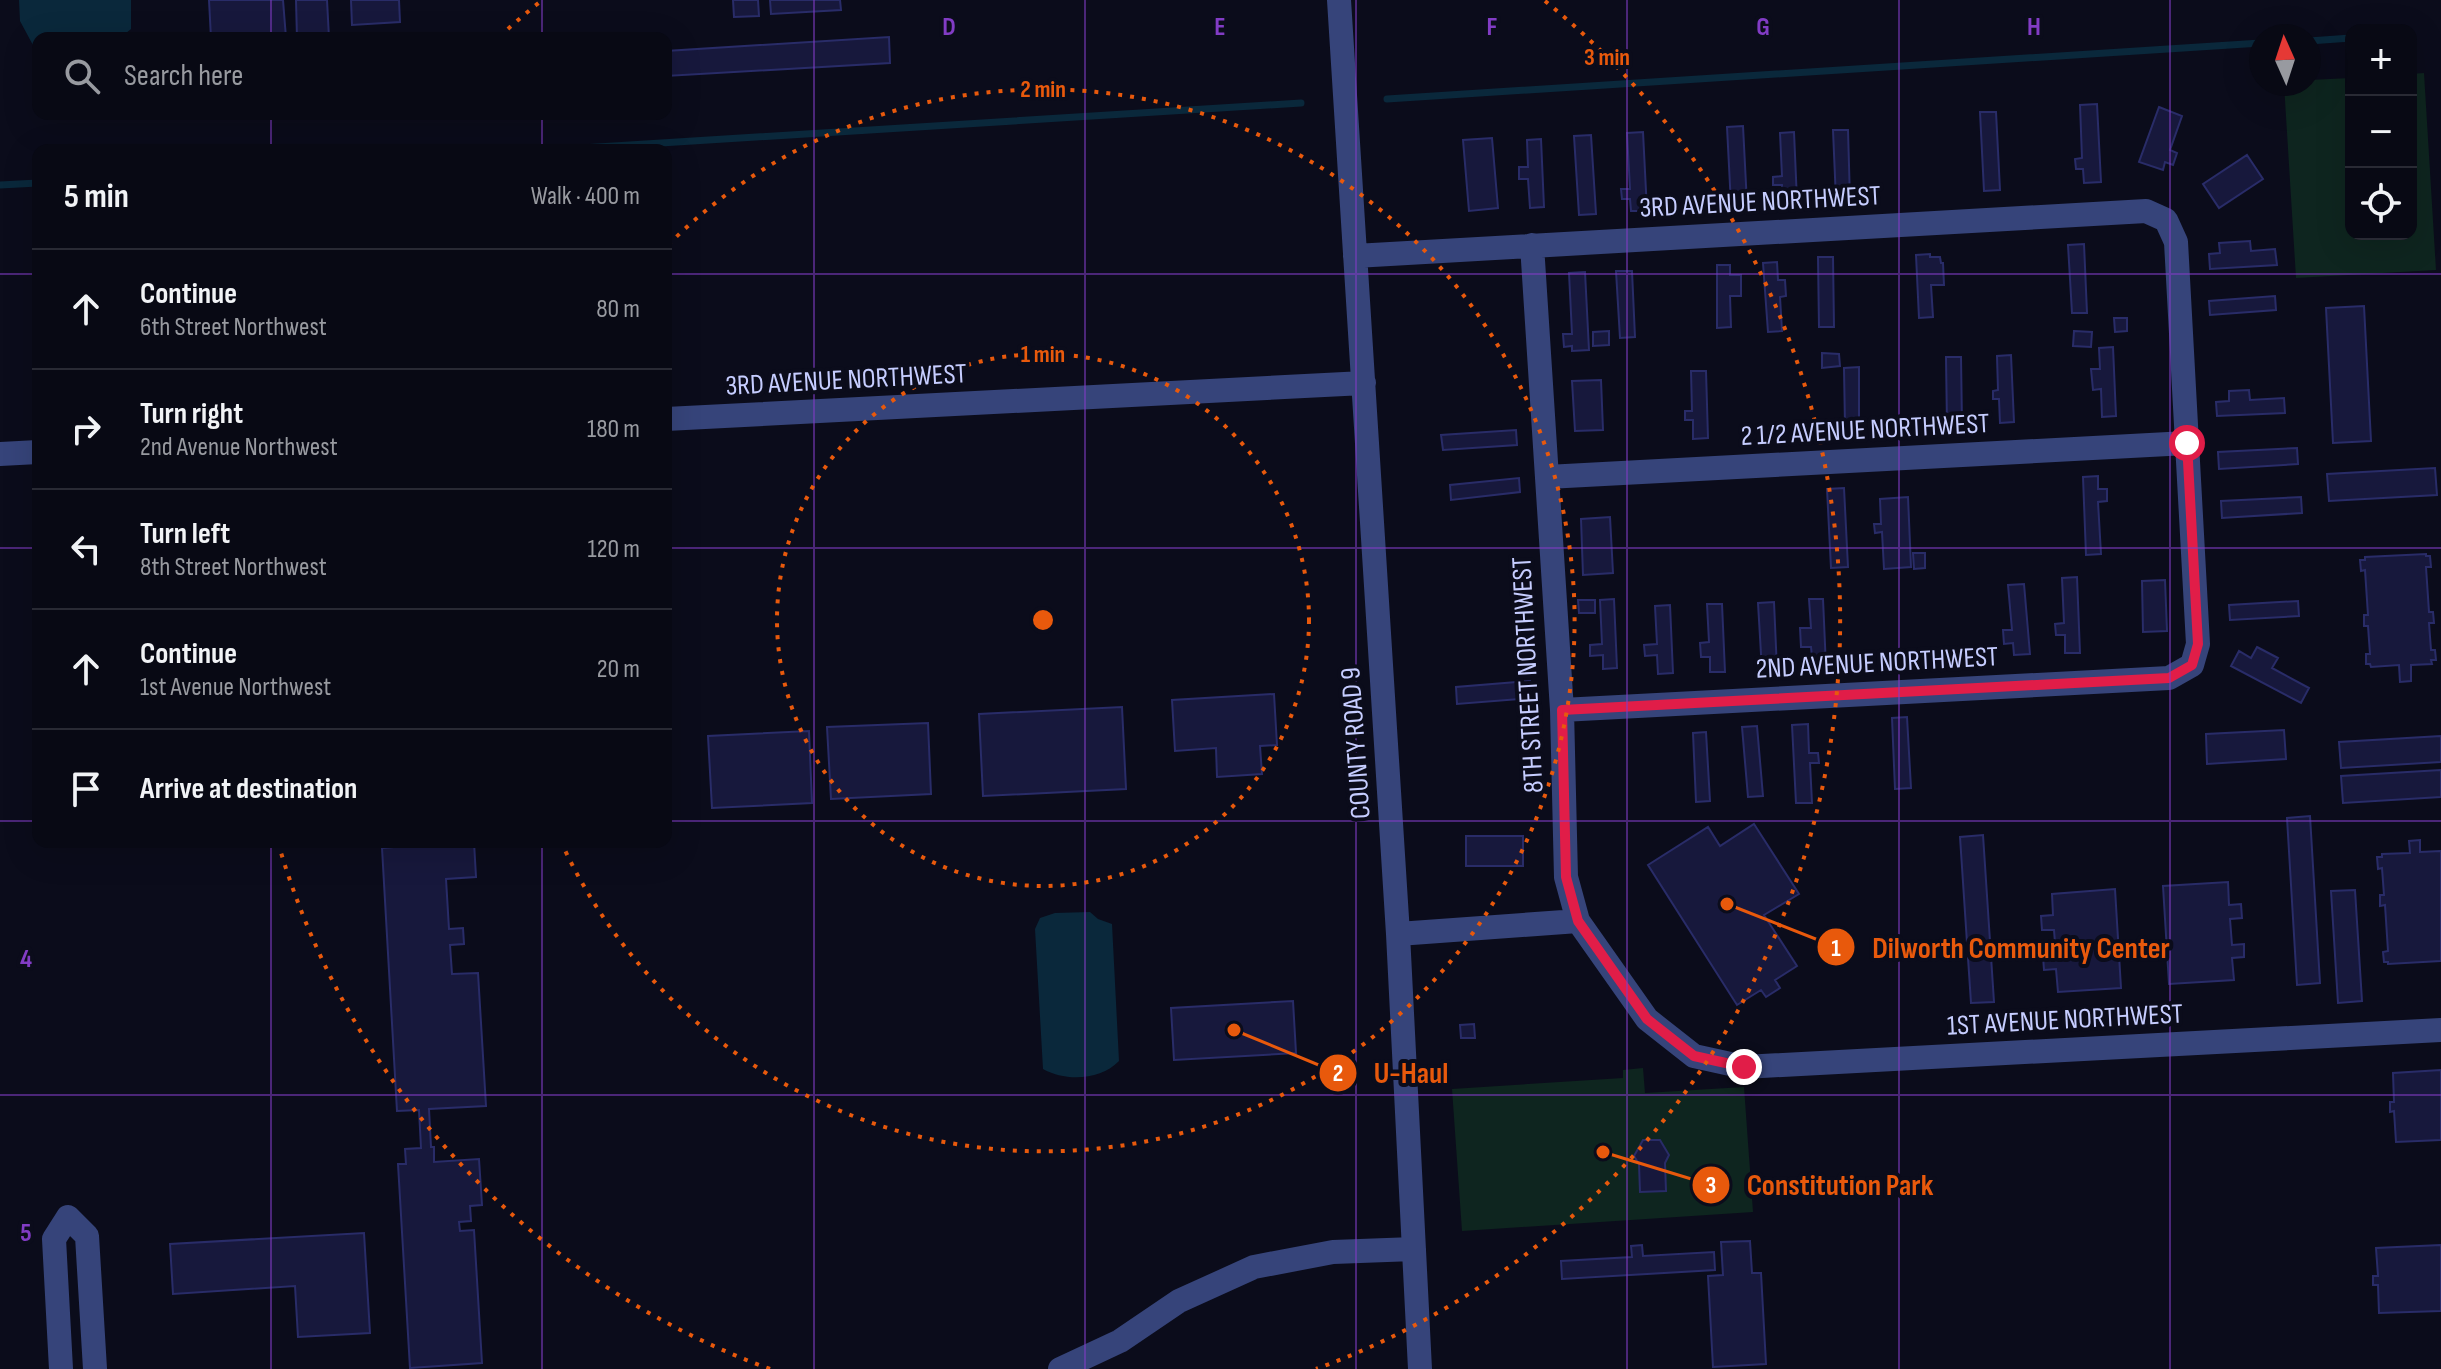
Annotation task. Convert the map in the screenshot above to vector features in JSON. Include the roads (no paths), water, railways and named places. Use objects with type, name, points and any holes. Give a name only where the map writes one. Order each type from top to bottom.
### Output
[{"type":"street","name":"COUNTY ROAD 9","points":[[1339,0],[1398,934],[1420,1369]]},
{"type":"street","name":"3RD AVENUE NORTHWEST","points":[[1355,256],[2146,211],[2166,220],[2176,242],[2187,443]]},
{"type":"street","name":"8TH STREET NORTHWEST","points":[[1532,245],[1562,710],[1566,877],[1578,921],[1647,1019],[1694,1056]]},
{"type":"street","name":"3RD AVENUE NORTHWEST","points":[[672,419],[1364,383]]},
{"type":"street","name":"2 1/2 AVENUE NORTHWEST","points":[[1547,477],[2187,443]]},
{"type":"street","name":"2ND AVENUE NORTHWEST","points":[[1562,710],[2169,678],[2192,665],[2198,644],[2187,443]]},
{"type":"street","points":[[0,454],[32,452]]},
{"type":"street","points":[[1398,934],[1578,921]]},
{"type":"street","name":"1ST AVENUE NORTHWEST","points":[[1694,1056],[1744,1067],[2441,1030]]},
{"type":"street","points":[[61,1369],[54,1239],[68,1217],[87,1236],[95,1369]]},
{"type":"street","points":[[1060,1369],[1120,1341],[1179,1301],[1254,1267],[1333,1252],[1414,1249]]},
{"type":"water","points":[[19,0],[131,0],[131,29],[127,32],[32,32],[32,43],[20,21]]},
{"type":"water","points":[[1090,912],[1112,924],[1119,1061],[1093,1075],[1062,1076],[1043,1069],[1035,929],[1040,918],[1055,913]]},
{"type":"waterway","points":[[2321,40],[2345,38]]},
{"type":"waterway","points":[[1387,99],[2249,44]]},
{"type":"waterway","points":[[646,144],[1301,103]]},
{"type":"waterway","points":[[0,185],[32,183]]},
{"type":"place","name":"Dilworth Community Center","points":[[1727,904]]},
{"type":"place","name":"U-Haul","points":[[1234,1030]]},
{"type":"place","name":"Constitution Park","points":[[1603,1152]]}]
